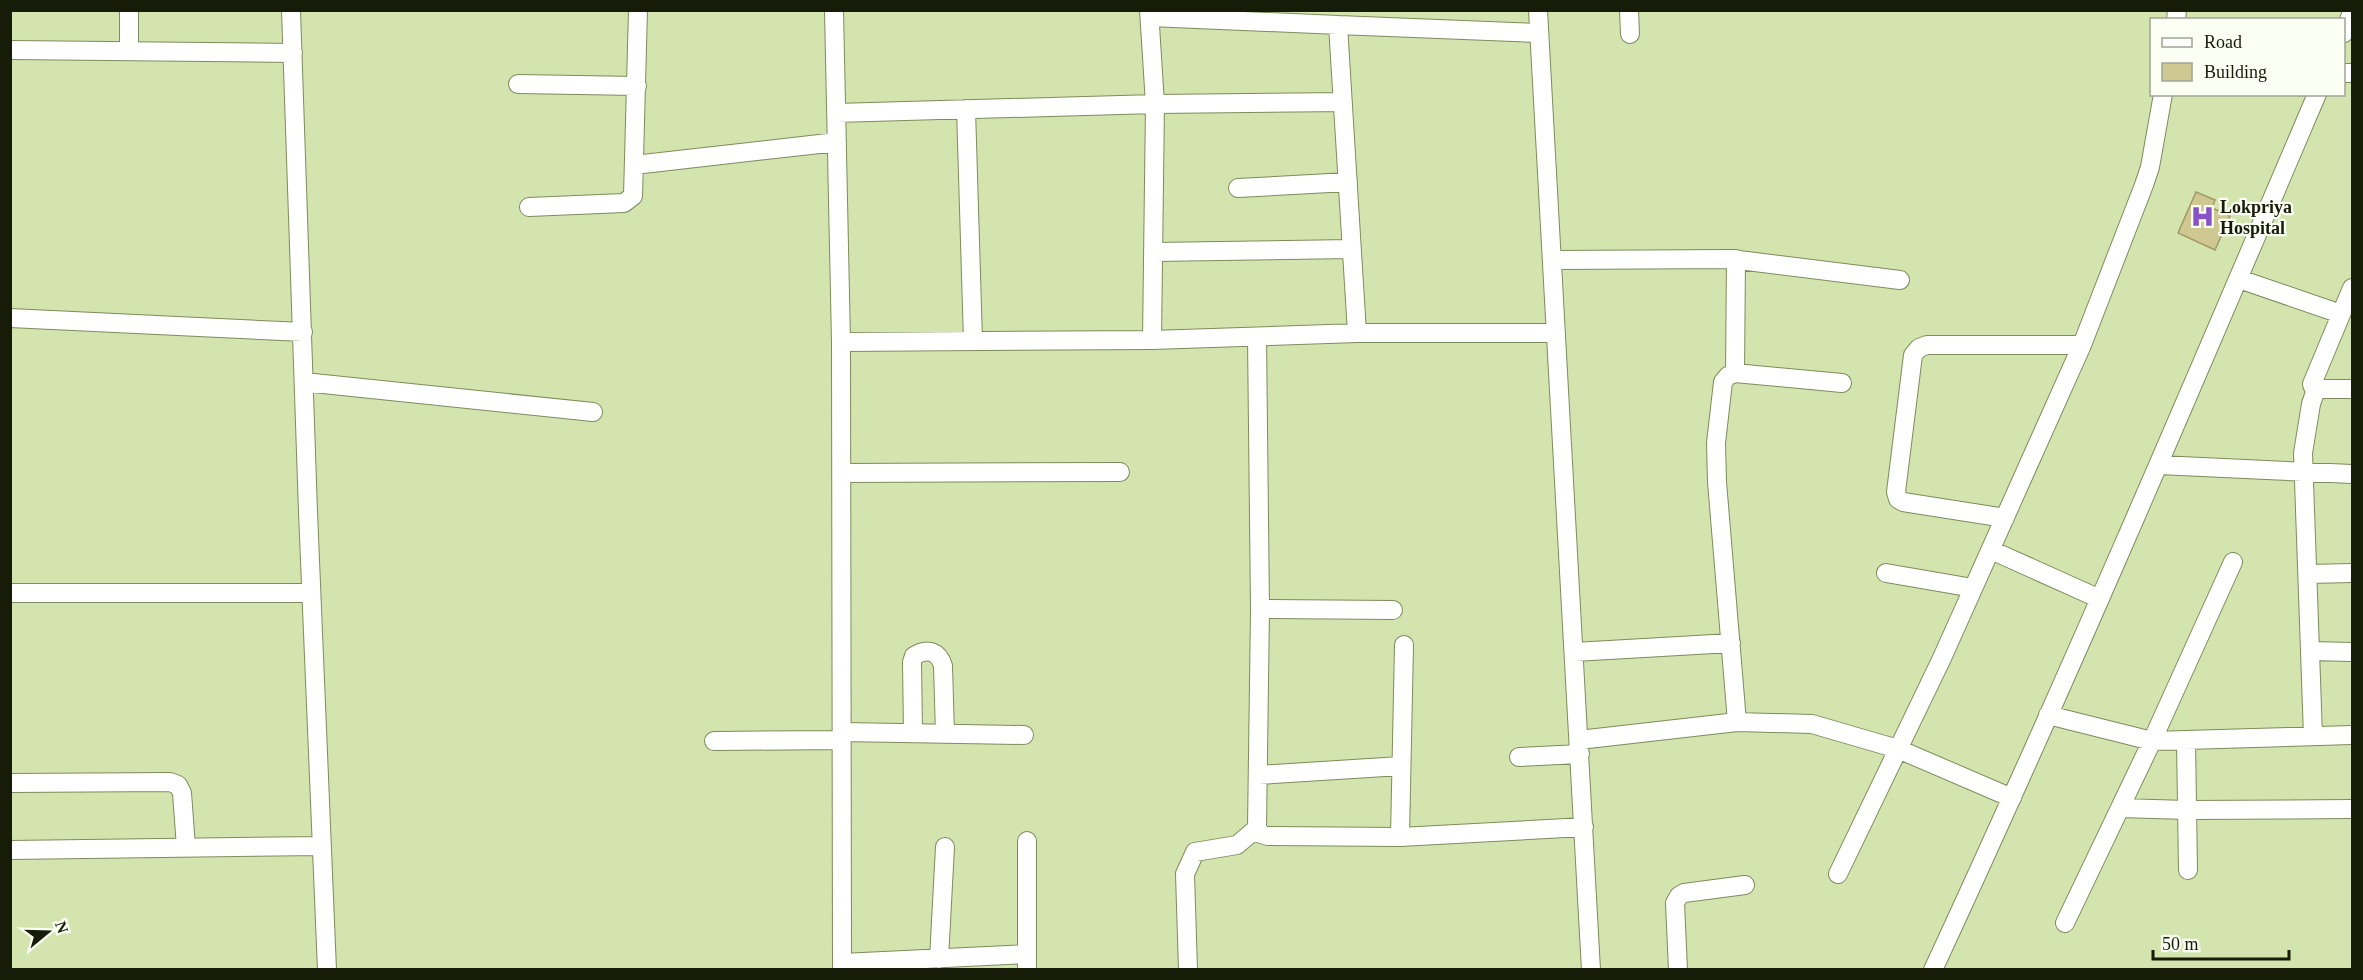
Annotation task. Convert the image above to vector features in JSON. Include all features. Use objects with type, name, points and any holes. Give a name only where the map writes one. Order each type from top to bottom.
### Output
[{"type":"street","points":[[129,10],[129,51]]},
{"type":"street","points":[[291,10],[311,593],[327,969]]},
{"type":"street","points":[[529,207],[624,203],[633,196],[638,10]]},
{"type":"street","points":[[834,10],[841,342],[842,966],[939,959],[1027,962],[1027,841]]},
{"type":"street","points":[[1538,10],[1591,969]]},
{"type":"street","points":[[1629,10],[1630,34]]},
{"type":"street","points":[[2345,28],[2352,12]]},
{"type":"street","points":[[1152,340],[1155,104],[1149,14],[1539,33]]},
{"type":"street","points":[[1338,25],[1357,333]]},
{"type":"street","points":[[10,50],[293,53]]},
{"type":"street","points":[[518,84],[637,86]]},
{"type":"street","points":[[1838,874],[1991,550],[2082,345],[2150,167],[2163,96]]},
{"type":"street","points":[[1933,969],[2012,798],[2159,465],[2316,96]]},
{"type":"street","points":[[836,113],[1155,104],[1343,102]]},
{"type":"street","points":[[966,109],[973,341]]},
{"type":"street","points":[[634,165],[837,142]]},
{"type":"street","points":[[1238,188],[1348,182]]},
{"type":"street","points":[[1153,252],[1352,249]]},
{"type":"street","points":[[1552,260],[1736,259],[1900,280]]},
{"type":"street","points":[[1735,373],[1736,259]]},
{"type":"street","points":[[2239,279],[2345,310]]},
{"type":"street","points":[[2352,288],[2345,310],[2312,384],[2316,389],[2352,389]]},
{"type":"street","points":[[10,318],[303,332]]},
{"type":"street","points":[[841,342],[1152,340],[1357,333],[1556,333]]},
{"type":"street","points":[[1257,337],[1260,609],[1257,828],[1261,834],[1268,836],[1400,837],[1584,827]]},
{"type":"street","points":[[2005,518],[1903,502],[1898,499],[1896,492],[1913,355],[1919,348],[1927,345],[2082,345]]},
{"type":"street","points":[[1737,722],[1717,482],[1716,443],[1723,382],[1735,373],[1842,383]]},
{"type":"street","points":[[304,382],[593,412]]},
{"type":"street","points":[[2313,736],[2303,453],[2311,404],[2316,389]]},
{"type":"street","points":[[2159,465],[2352,474]]},
{"type":"street","points":[[842,473],[1120,472]]},
{"type":"street","points":[[1991,550],[2100,598]]},
{"type":"street","points":[[2065,922],[2152,741],[2233,562]]},
{"type":"street","points":[[1886,573],[1973,588]]},
{"type":"street","points":[[2308,574],[2352,573]]},
{"type":"street","points":[[10,593],[311,593]]},
{"type":"street","points":[[1260,609],[1393,610]]},
{"type":"street","points":[[1574,652],[1731,643]]},
{"type":"street","points":[[1400,837],[1404,645]]},
{"type":"street","points":[[913,733],[912,662],[914,656],[927,651],[934,652],[940,657],[943,666],[945,734]]},
{"type":"street","points":[[2310,651],[2352,652]]},
{"type":"street","points":[[2048,715],[2152,741],[2352,735]]},
{"type":"street","points":[[1519,757],[1737,722],[1812,724],[1898,749],[2012,798]]},
{"type":"street","points":[[714,741],[913,733],[1024,735]]},
{"type":"street","points":[[2186,740],[2187,870]]},
{"type":"street","points":[[1258,775],[1401,766]]},
{"type":"street","points":[[10,783],[170,782],[178,784],[182,793],[186,847]]},
{"type":"street","points":[[2120,808],[2352,809]]},
{"type":"street","points":[[1188,969],[1185,874],[1195,852],[1237,845],[1257,828]]},
{"type":"street","points":[[10,850],[322,846]]},
{"type":"street","points":[[939,959],[945,847]]},
{"type":"street","points":[[1678,969],[1675,903],[1679,896],[1684,893],[1745,885]]},
{"type":"building","points":[[2196,192],[2215,200],[2212,208],[2230,216],[2215,250],[2178,233]]},
{"type":"place","name":"Lokpriya Hospital","points":[[2202,217]]}]
